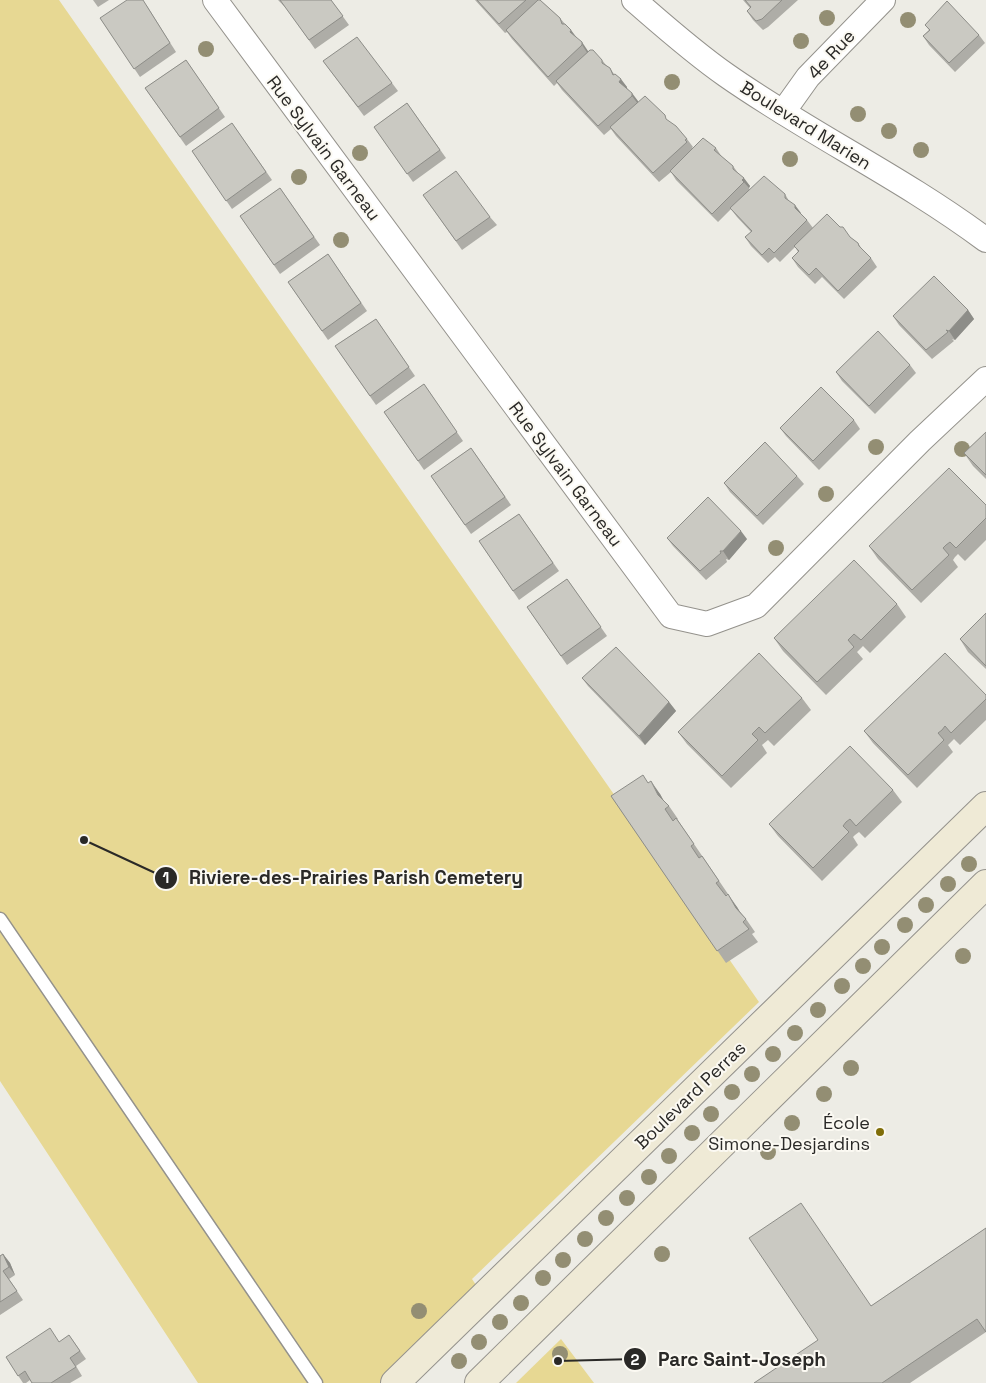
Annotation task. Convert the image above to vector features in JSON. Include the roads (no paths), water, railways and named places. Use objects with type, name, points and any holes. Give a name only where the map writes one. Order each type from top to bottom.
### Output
[{"type":"main road","name":"Boulevard Perras","points":[[395,1383],[986,806]]},
{"type":"main road","points":[[479,1383],[986,884]]},
{"type":"street","name":"Rue Sylvain Garneau","points":[[215,0],[672,616],[707,624],[756,606],[920,441],[986,379]]},
{"type":"street","name":"Boulevard Marien","points":[[634,0],[671,33],[726,75],[783,112],[949,212],[986,240]]},
{"type":"street","name":"4e Rue","points":[[783,112],[808,77],[883,0]]},
{"type":"lane","points":[[0,919],[316,1383]]},
{"type":"place","name":"Riviere-des-Prairies Parish Cemetery","points":[[84,840]]},
{"type":"place","name":"École Simone-Desjardins","points":[[880,1132]]},
{"type":"place","name":"Parc Saint-Joseph","points":[[558,1361]]}]
